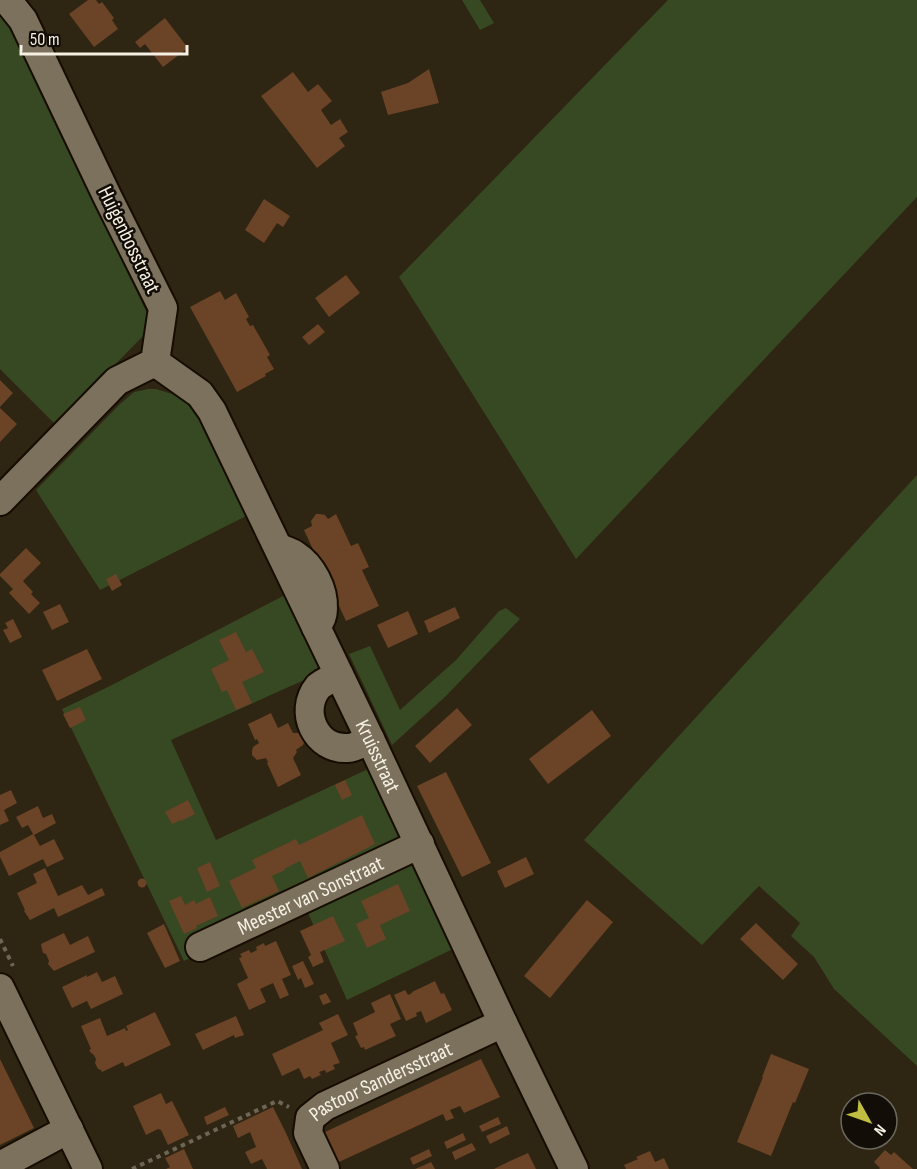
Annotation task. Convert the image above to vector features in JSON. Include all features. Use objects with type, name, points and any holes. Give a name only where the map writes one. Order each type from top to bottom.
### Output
[{"type":"street","name":"Huigenbosstraat","points":[[7,0],[22,20],[163,308],[156,363]]},
{"type":"street","points":[[0,501],[117,381],[156,363]]},
{"type":"street","name":"Kruisstraat","points":[[156,363],[200,394],[213,411],[574,1169]]},
{"type":"street","points":[[339,675],[319,686],[310,701],[309,719],[317,735],[332,746],[350,749],[370,739]]},
{"type":"street","name":"Meester van Sonstraat","points":[[200,947],[420,844]]},
{"type":"street","points":[[0,988],[79,1134],[88,1169]]},
{"type":"street","name":"Pastoor Sandersstraat","points":[[325,1169],[308,1133],[310,1118],[325,1106],[503,1023]]},
{"type":"street","points":[[0,1166],[79,1134]]},
{"type":"path","points":[[132,1169],[277,1101],[310,1118]]},
{"type":"green space","points":[[462,0],[480,0],[494,23],[480,30]]},
{"type":"green space","points":[[668,0],[917,0],[917,197],[576,559],[399,277]]},
{"type":"green space","points":[[0,16],[10,28],[148,315],[143,336],[56,425],[0,369]]},
{"type":"green space","points":[[148,389],[172,394],[188,404],[202,418],[248,515],[100,590],[36,490],[120,404],[134,392]]},
{"type":"green space","points":[[917,475],[917,1066],[834,989],[814,957],[791,936],[800,923],[759,886],[702,945],[584,840]]},
{"type":"green space","points":[[285,595],[322,672],[171,740],[216,840],[368,769],[455,948],[347,1000],[304,904],[184,961],[62,709]]},
{"type":"green space","points":[[506,608],[520,619],[445,697],[392,745],[349,654],[370,646],[400,710],[456,660],[499,611]]},
{"type":"building","points":[[88,0],[96,0],[99,4],[102,2],[114,18],[112,20],[118,29],[94,47],[69,14]]},
{"type":"building","points":[[165,18],[188,48],[163,67],[145,44],[140,48],[135,42]]},
{"type":"building","points":[[429,69],[439,103],[388,115],[381,92],[408,83]]},
{"type":"building","points":[[293,72],[308,92],[318,84],[332,101],[321,110],[331,125],[340,119],[348,132],[339,138],[345,146],[317,168],[261,96]]},
{"type":"building","points":[[264,199],[290,216],[283,227],[277,223],[264,243],[245,230]]},
{"type":"building","points":[[346,275],[360,293],[329,317],[315,298]]},
{"type":"building","points":[[220,291],[225,300],[236,293],[249,317],[246,319],[250,326],[253,325],[270,355],[267,357],[274,369],[237,392],[190,307]]},
{"type":"building","points":[[318,324],[325,332],[309,345],[302,337]]},
{"type":"building","points":[[0,380],[13,393],[0,407]]},
{"type":"building","points":[[0,408],[17,424],[0,442]]},
{"type":"building","points":[[316,514],[325,515],[328,519],[336,514],[351,546],[358,543],[369,567],[362,570],[379,606],[346,621],[304,530],[312,526],[311,521]]},
{"type":"building","points":[[26,548],[41,563],[23,581],[40,603],[29,614],[9,593],[13,589],[0,576]]},
{"type":"building","points":[[116,574],[122,585],[112,591],[106,579]]},
{"type":"building","points":[[60,604],[69,622],[52,630],[43,612]]},
{"type":"building","points":[[455,607],[460,618],[429,633],[424,621]]},
{"type":"building","points":[[408,611],[418,634],[388,648],[377,625]]},
{"type":"building","points":[[13,619],[22,637],[10,643],[3,630],[8,628],[5,623]]},
{"type":"building","points":[[236,632],[246,652],[252,649],[264,672],[242,682],[252,703],[236,710],[227,690],[222,692],[211,669],[229,660],[219,640]]},
{"type":"building","points":[[87,649],[102,679],[57,701],[42,670]]},
{"type":"building","points":[[80,707],[86,720],[70,728],[63,714]]},
{"type":"building","points":[[457,708],[472,725],[430,763],[415,746]]},
{"type":"building","points":[[592,710],[611,736],[548,784],[529,759]]},
{"type":"building","points":[[271,713],[278,728],[288,723],[293,733],[300,733],[305,740],[303,745],[296,750],[293,758],[301,775],[278,787],[266,758],[257,760],[252,755],[253,747],[259,743],[257,739],[255,740],[248,724]]},
{"type":"building","points":[[446,772],[491,863],[462,877],[417,786]]},
{"type":"building","points":[[345,780],[352,795],[342,800],[335,785]]},
{"type":"building","points":[[11,790],[17,803],[4,810],[9,821],[0,825],[0,795]]},
{"type":"building","points":[[188,800],[195,814],[172,824],[165,812]]},
{"type":"building","points":[[38,806],[43,818],[52,814],[56,823],[34,835],[40,846],[54,839],[64,859],[47,867],[43,859],[9,876],[0,852],[33,834],[28,825],[22,828],[16,817]]},
{"type":"building","points":[[362,815],[375,844],[308,878],[300,861],[272,876],[279,891],[242,908],[229,881],[256,868],[252,860],[296,839],[299,845]]},
{"type":"building","points":[[526,857],[534,874],[505,888],[497,871]]},
{"type":"building","points":[[210,862],[220,886],[207,892],[197,868]]},
{"type":"building","points":[[45,868],[58,896],[82,885],[88,895],[102,888],[105,895],[58,917],[54,908],[30,920],[17,893],[37,883],[33,874]]},
{"type":"building","points":[[142,878],[147,883],[142,888],[137,883]]},
{"type":"building","points":[[398,884],[410,911],[380,925],[386,939],[367,948],[356,924],[369,918],[361,901]]},
{"type":"building","points":[[181,896],[185,905],[194,900],[196,904],[210,897],[218,916],[184,934],[169,901]]},
{"type":"building","points":[[587,900],[613,922],[550,998],[524,976]]},
{"type":"building","points":[[333,916],[345,941],[320,952],[324,962],[313,967],[308,957],[311,955],[300,931]]},
{"type":"building","points":[[756,923],[798,964],[783,980],[740,939]]},
{"type":"building","points":[[164,924],[180,961],[165,968],[147,933]]},
{"type":"building","points":[[64,933],[70,945],[88,936],[95,952],[54,971],[48,964],[49,961],[43,953],[41,944]]},
{"type":"building","points":[[276,941],[291,975],[282,979],[289,995],[280,999],[273,983],[260,989],[266,1002],[249,1010],[237,984],[248,978],[239,958],[242,957],[240,954],[249,950],[251,953],[264,943],[265,946]]},
{"type":"building","points":[[303,961],[314,984],[305,988],[301,978],[298,980],[292,966]]},
{"type":"building","points":[[97,972],[102,982],[115,976],[123,994],[91,1009],[87,1001],[72,1008],[62,987]]},
{"type":"building","points":[[435,981],[452,1010],[426,1023],[421,1011],[416,1013],[417,1016],[406,1021],[394,995],[405,990],[408,995]]},
{"type":"building","points":[[326,993],[331,1002],[323,1005],[319,996]]},
{"type":"building","points":[[390,994],[401,1019],[390,1024],[396,1036],[365,1050],[364,1047],[361,1048],[355,1036],[358,1035],[353,1023],[375,1012],[371,1003]]},
{"type":"building","points":[[155,1012],[171,1045],[125,1067],[123,1062],[102,1072],[98,1069],[96,1059],[89,1050],[91,1049],[81,1026],[100,1018],[107,1036],[125,1028],[126,1031],[128,1030],[126,1026]]},
{"type":"building","points":[[338,1014],[348,1035],[331,1043],[340,1063],[333,1065],[335,1069],[326,1073],[325,1070],[319,1072],[321,1075],[312,1079],[310,1076],[304,1079],[299,1068],[282,1076],[272,1054],[323,1030],[319,1023]]},
{"type":"building","points":[[236,1016],[244,1035],[235,1038],[234,1035],[203,1050],[195,1034]]},
{"type":"building","points":[[771,1054],[809,1069],[771,1156],[737,1142]]},
{"type":"building","points":[[0,1059],[34,1128],[0,1145]]},
{"type":"building","points":[[481,1059],[500,1097],[464,1113],[460,1106],[450,1110],[454,1118],[446,1121],[443,1114],[339,1162],[325,1132]]},
{"type":"building","points":[[161,1093],[166,1104],[172,1101],[189,1135],[168,1145],[161,1130],[158,1129],[146,1135],[133,1106]]},
{"type":"building","points":[[225,1107],[229,1115],[207,1125],[204,1117]]},
{"type":"building","points":[[273,1107],[302,1169],[267,1169],[262,1159],[251,1164],[245,1152],[256,1147],[250,1132],[238,1138],[233,1126]]},
{"type":"building","points":[[498,1117],[501,1124],[482,1132],[479,1126]]},
{"type":"building","points":[[507,1126],[510,1134],[490,1144],[486,1136]]},
{"type":"building","points":[[463,1133],[466,1140],[447,1149],[444,1142]]},
{"type":"building","points":[[472,1143],[476,1150],[455,1160],[452,1152]]},
{"type":"building","points":[[184,1149],[193,1169],[166,1169],[170,1167],[165,1158]]},
{"type":"building","points":[[429,1149],[432,1156],[413,1165],[410,1158]]},
{"type":"building","points":[[650,1151],[655,1162],[664,1158],[669,1169],[626,1169],[624,1165]]},
{"type":"building","points":[[884,1151],[891,1155],[894,1152],[913,1169],[879,1169],[874,1162]]},
{"type":"building","points":[[528,1153],[536,1169],[494,1169],[510,1161]]},
{"type":"building","points":[[431,1162],[435,1169],[415,1169],[422,1166]]}]
